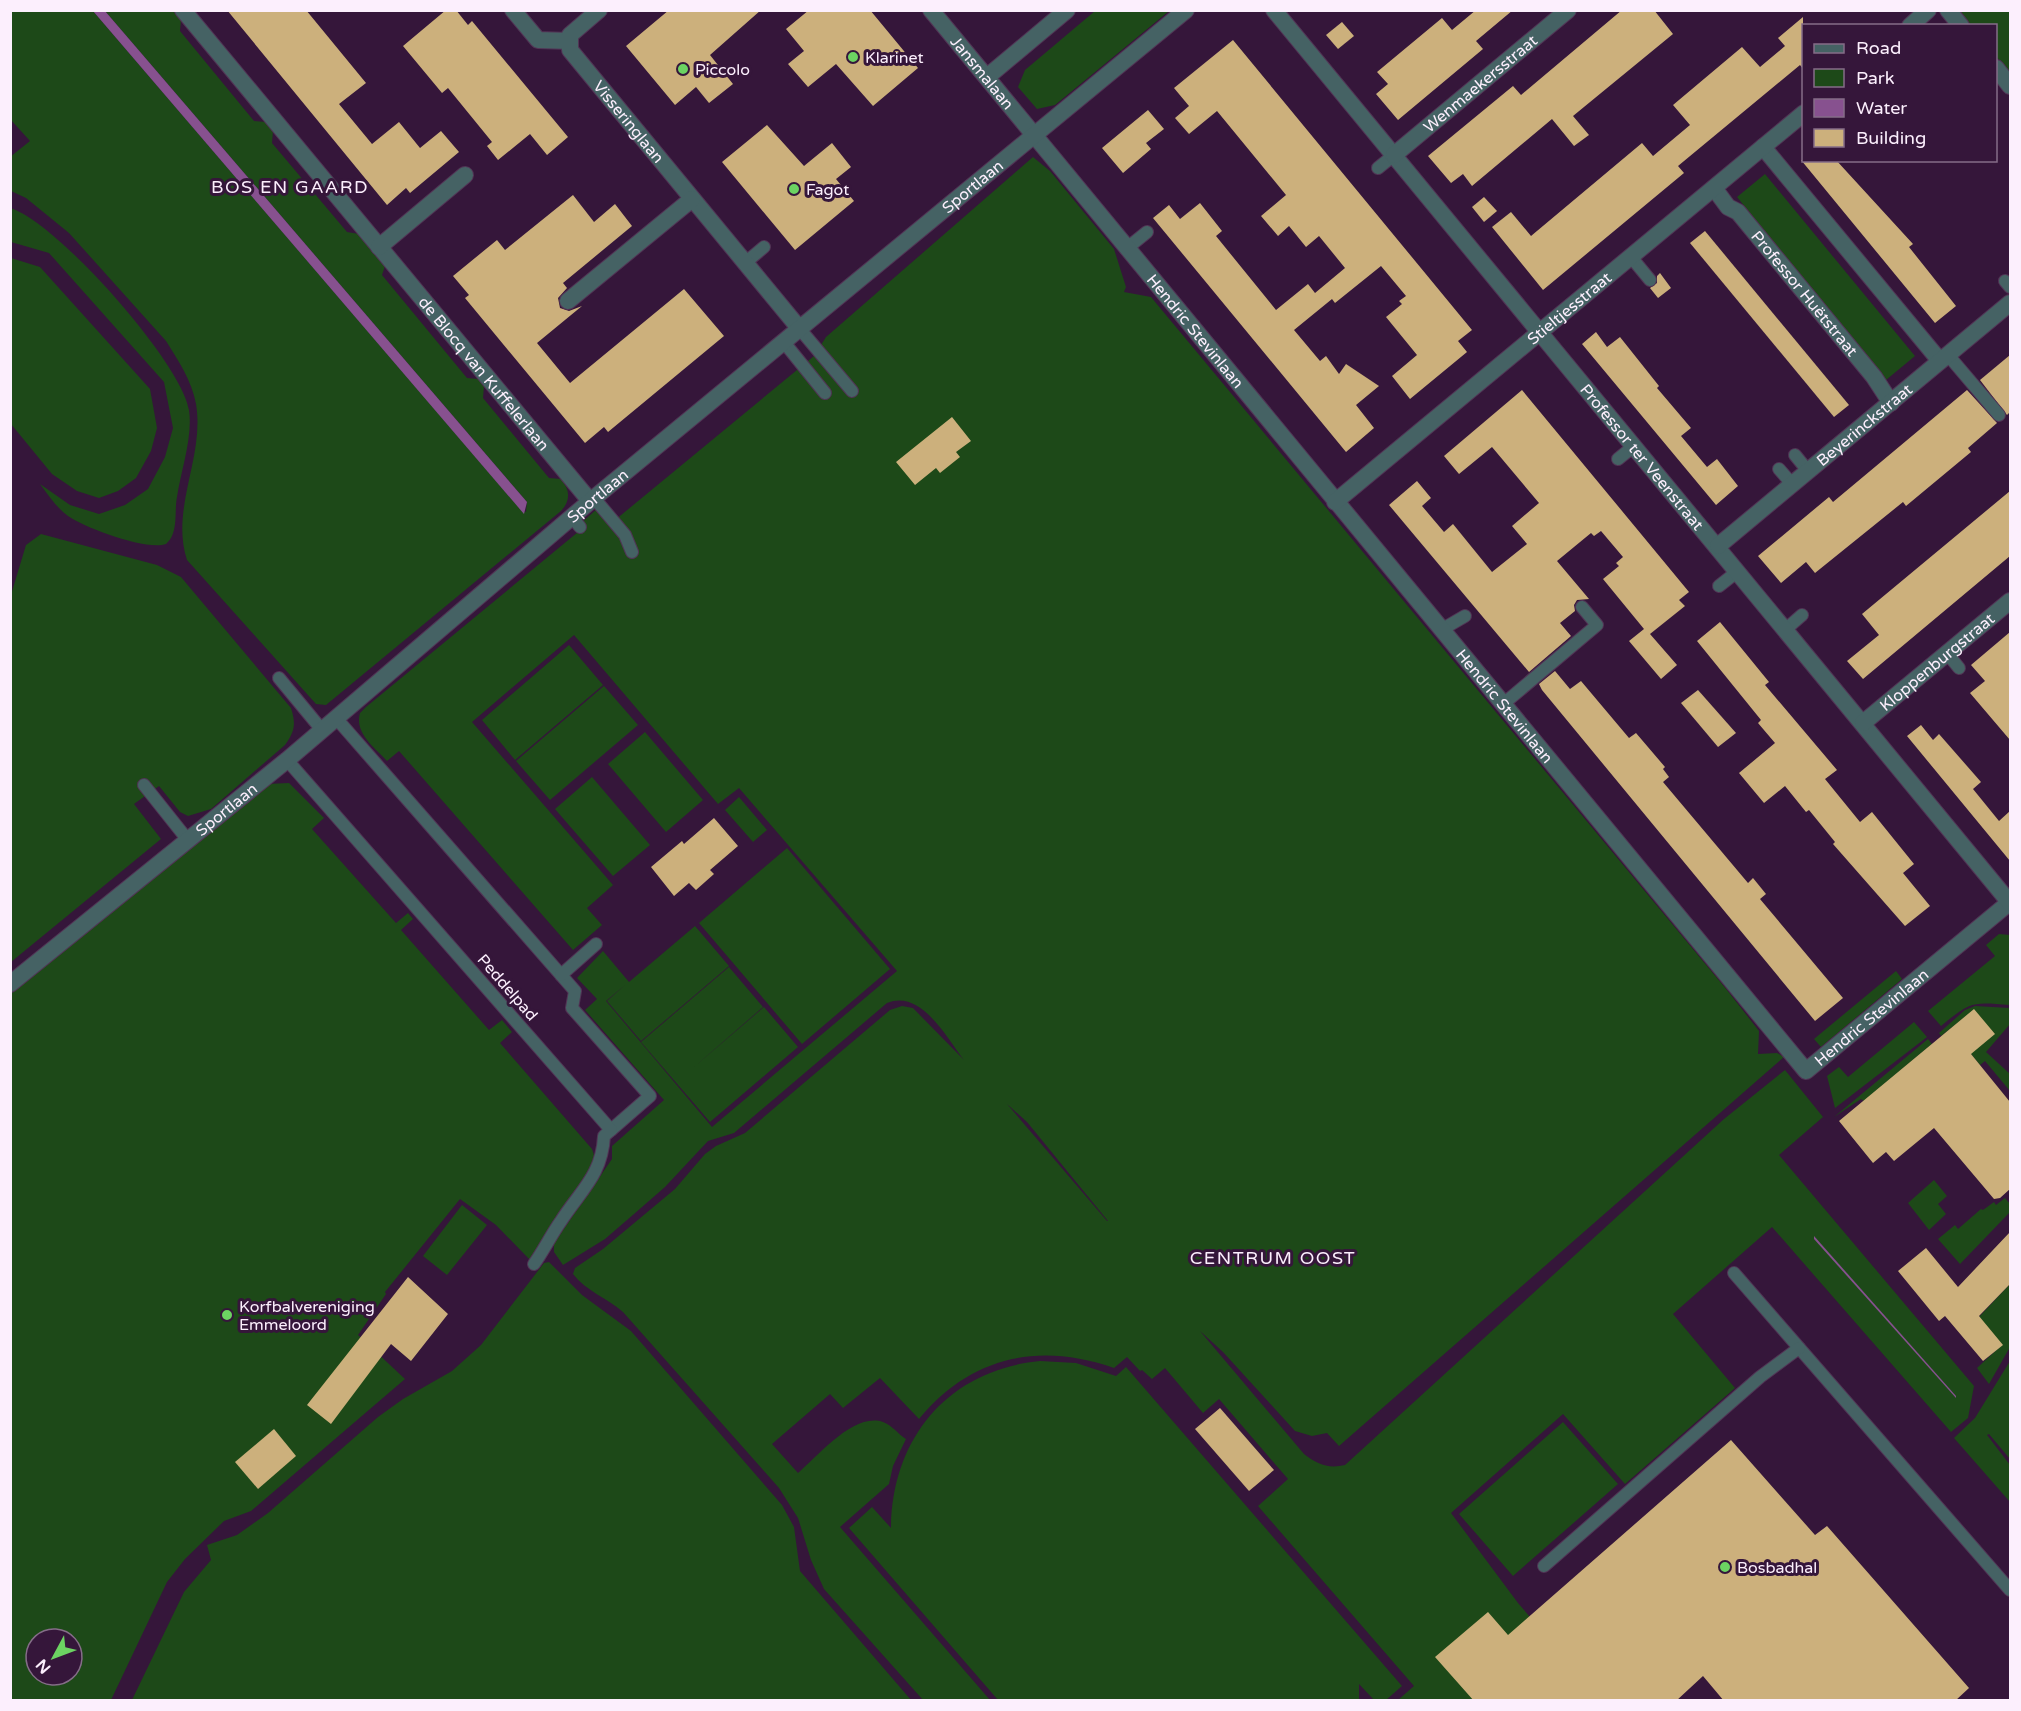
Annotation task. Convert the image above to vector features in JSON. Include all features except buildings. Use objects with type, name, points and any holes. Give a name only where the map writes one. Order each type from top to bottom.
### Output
[{"type":"street","name":"de Blocq van Kuffelerlaan","points":[[183,10],[379,248],[592,500]]},
{"type":"street","points":[[513,10],[538,40],[570,41],[570,35],[600,10]]},
{"type":"street","name":"Jansmalaan","points":[[931,10],[1033,136]]},
{"type":"street","points":[[987,78],[1067,10]]},
{"type":"street","name":"Sportlaan","points":[[10,984],[576,522],[592,500],[1186,10]]},
{"type":"street","name":"Professor ter Veenstraat","points":[[1274,10],[2010,902]]},
{"type":"street","name":"Wenmaekersstraat","points":[[1394,156],[1568,10]]},
{"type":"street","points":[[1912,24],[1928,10]]},
{"type":"street","points":[[1948,10],[1959,24]]},
{"type":"street","name":"Visseringlaan","points":[[570,41],[570,50],[799,328]]},
{"type":"street","points":[[1997,70],[2010,86]]},
{"type":"street","name":"Stieltjesstraat","points":[[1335,502],[1802,114]]},
{"type":"street","name":"Hendric Stevinlaan","points":[[1033,136],[1335,502],[1444,627],[1502,705],[1806,1071],[2010,902]]},
{"type":"street","points":[[1763,147],[1944,358]]},
{"type":"street","points":[[379,248],[465,175]]},
{"type":"street","name":"Professor Huëtstraat","points":[[1713,188],[1728,207],[1738,212],[1874,377],[1891,403]]},
{"type":"street","points":[[568,301],[692,199]]},
{"type":"street","name":"Beyerinckstraat","points":[[1718,546],[2010,303]]},
{"type":"street","name":"Kloppenburgstraat","points":[[1863,723],[2010,601]]},
{"type":"lane","points":[[1378,168],[1394,156]]},
{"type":"lane","points":[[1126,249],[1147,232]]},
{"type":"lane","points":[[745,263],[764,247]]},
{"type":"lane","points":[[1631,257],[1650,280]]},
{"type":"lane","points":[[799,328],[852,391]]},
{"type":"lane","points":[[783,341],[825,393]]},
{"type":"lane","points":[[1944,358],[1999,415]]},
{"type":"lane","points":[[1618,459],[1634,446]]},
{"type":"lane","points":[[1795,455],[1808,471]]},
{"type":"lane","points":[[1779,468],[1792,484]]},
{"type":"lane","points":[[592,500],[625,535],[632,552]]},
{"type":"lane","points":[[1719,586],[1738,571]]},
{"type":"lane","points":[[1502,705],[1597,626],[1582,607]]},
{"type":"lane","points":[[1444,627],[1462,613]]},
{"type":"lane","points":[[1786,629],[1802,615]]},
{"type":"lane","points":[[1947,653],[1959,668]]},
{"type":"lane","points":[[279,678],[322,730]]},
{"type":"lane","points":[[336,718],[575,991],[572,1008],[650,1096],[604,1136],[598,1167],[534,1264]]},
{"type":"lane","name":"Peddelpad","points":[[287,760],[611,1130]]},
{"type":"lane","points":[[144,785],[187,839]]},
{"type":"lane","points":[[561,975],[596,944]]},
{"type":"lane","points":[[1734,1273],[2010,1590]]},
{"type":"lane","points":[[1544,1566],[1760,1377],[1800,1348]]},
{"type":"green space","points":[[11,11],[93,11],[521,510],[526,512],[527,502],[105,11],[173,11],[181,20],[180,31],[254,121],[266,122],[273,131],[272,143],[347,232],[359,234],[385,266],[382,275],[467,378],[478,379],[484,386],[483,398],[549,478],[561,479],[566,487],[568,499],[561,511],[326,705],[316,704],[187,560],[182,521],[198,424],[194,395],[188,379],[166,341],[69,233],[26,198],[11,191],[10,157],[30,141],[11,120]]},
{"type":"green space","points":[[1095,11],[1169,11],[1055,105],[1037,109],[1018,87],[1025,70]]},
{"type":"green space","points":[[1960,11],[2010,11],[2010,74],[1997,57],[1997,24],[1970,24]]},
{"type":"green space","points":[[1033,157],[1050,171],[1114,249],[1126,287],[1124,292],[1151,297],[1727,990],[1759,1031],[1758,1054],[1777,1053],[1784,1057],[1339,1446],[1327,1433],[1312,1436],[1295,1431],[1223,1352],[1200,1331],[1304,1454],[1323,1465],[1345,1465],[1724,1119],[1785,1070],[1823,1117],[1779,1155],[1974,1386],[1968,1418],[1951,1432],[1772,1227],[1673,1314],[1735,1388],[1625,1484],[1563,1414],[1451,1513],[1518,1603],[1588,1684],[1596,1700],[1398,1700],[1414,1686],[1258,1506],[1288,1479],[1219,1399],[1203,1413],[1165,1368],[1152,1379],[1142,1370],[1140,1371],[1127,1357],[1114,1368],[1086,1360],[1059,1356],[1033,1356],[1008,1360],[984,1368],[961,1381],[939,1398],[919,1419],[880,1378],[843,1408],[830,1394],[772,1444],[798,1473],[826,1446],[860,1423],[883,1422],[906,1439],[893,1466],[889,1484],[840,1527],[990,1700],[923,1700],[824,1589],[811,1560],[798,1518],[779,1488],[623,1312],[584,1285],[573,1274],[575,1268],[603,1249],[675,1189],[705,1154],[716,1146],[745,1133],[890,1010],[902,1006],[913,1008],[964,1060],[941,1028],[922,1009],[899,1000],[887,1003],[734,1133],[708,1141],[665,1187],[605,1239],[563,1265],[554,1252],[554,1243],[612,1159],[612,1146],[664,1100],[585,1010],[597,999],[577,978],[603,951],[629,982],[695,926],[729,966],[641,1041],[607,1001],[625,985],[606,1001],[712,1127],[897,971],[739,788],[718,804],[574,635],[472,722],[613,885],[587,908],[602,925],[573,950],[399,751],[387,761],[367,740],[359,720],[360,713],[366,707],[578,532],[580,524],[597,509],[609,525],[814,356],[826,337]],"holes":[[[1007,1104],[1027,1122],[1108,1221]]]},
{"type":"green space","points":[[1765,174],[1915,356],[1886,380],[1737,197]]},
{"type":"green space","points":[[10,208],[31,218],[85,265],[141,329],[165,360],[181,388],[189,410],[189,431],[173,534],[166,544],[131,541],[76,521],[64,513],[40,484],[70,505],[99,514],[125,505],[148,489],[165,457],[173,428],[164,382],[49,253],[11,242]]},
{"type":"green space","points":[[11,258],[40,267],[150,389],[157,428],[151,451],[136,478],[118,491],[99,498],[77,491],[52,474],[11,424]]},
{"type":"green space","points":[[41,534],[157,565],[181,577],[291,708],[294,723],[291,736],[285,745],[211,809],[188,816],[180,812],[159,786],[134,804],[161,839],[11,962],[10,598],[26,545]]},
{"type":"green space","points":[[569,645],[603,685],[515,760],[482,720]]},
{"type":"green space","points":[[604,686],[638,725],[550,800],[516,761]]},
{"type":"green space","points":[[645,732],[703,800],[666,832],[608,764]]},
{"type":"green space","points":[[592,777],[650,845],[613,876],[555,809]]},
{"type":"green space","points":[[289,783],[324,818],[312,829],[396,923],[408,913],[413,919],[401,930],[489,1030],[502,1020],[512,1032],[500,1043],[592,1149],[594,1155],[591,1169],[559,1213],[530,1260],[496,1225],[460,1199],[385,1292],[386,1294],[358,1335],[405,1379],[251,1511],[224,1521],[185,1559],[167,1582],[111,1700],[11,1700],[10,993],[267,784]]},
{"type":"green space","points":[[739,797],[767,830],[753,842],[725,810]]},
{"type":"green space","points":[[787,848],[890,969],[802,1044],[699,923]]},
{"type":"green space","points":[[1999,934],[2010,935],[2010,1005],[1972,1005],[1941,1026],[1928,1011],[1995,956],[1986,945]]},
{"type":"green space","points":[[729,967],[763,1007],[694,1067],[764,1007],[798,1047],[710,1122],[641,1042]]},
{"type":"green space","points":[[1896,971],[1902,979],[1821,1047],[1814,1039]]},
{"type":"green space","points":[[1975,1006],[2010,1008],[2010,1024],[1986,1052],[2010,1074],[2010,1091],[1985,1061],[1980,1065],[1971,1054],[1974,1010],[1941,1036],[1939,1033],[1965,1010]]},
{"type":"green space","points":[[1914,1022],[1927,1037],[1835,1108],[1827,1076],[1839,1067],[1848,1077]]},
{"type":"green space","points":[[1928,1039],[1932,1044],[1864,1101],[1861,1099],[1834,1117]]},
{"type":"green space","points":[[1934,1180],[1947,1196],[1938,1204],[1946,1214],[1929,1230],[1908,1203]]},
{"type":"green space","points":[[2005,1198],[2010,1204],[2010,1212],[1960,1264],[1938,1239],[1955,1225],[1958,1229],[1981,1209],[1983,1210],[1994,1202],[1996,1205]]},
{"type":"green space","points":[[462,1205],[487,1225],[447,1275],[423,1256]]},
{"type":"green space","points":[[549,1262],[582,1295],[631,1331],[782,1505],[794,1527],[800,1571],[911,1700],[132,1700],[184,1592],[211,1560],[207,1545],[237,1535],[268,1513],[378,1417],[403,1399],[452,1371],[481,1345],[544,1263]]},
{"type":"green space","points":[[2010,1284],[2010,1347],[1989,1384],[1977,1368],[2002,1345],[1979,1317]]},
{"type":"green space","points":[[1040,1361],[1076,1363],[1116,1376],[1126,1367],[1402,1686],[1386,1700],[1374,1700],[1359,1684],[1359,1700],[998,1700],[849,1528],[872,1507],[891,1528],[894,1495],[902,1465],[914,1438],[931,1414],[953,1394],[978,1378],[1007,1367]]},
{"type":"green space","points":[[2010,1361],[2010,1459],[1989,1434],[1987,1435],[2010,1465],[2010,1502],[1954,1438],[1975,1418]]},
{"type":"green space","points":[[1563,1422],[1618,1484],[1513,1576],[1459,1514]]},
{"type":"water","points":[[93,11],[105,11],[527,502],[524,514]]},
{"type":"water","points":[[1814,1236],[1956,1396],[1956,1398],[1814,1239]]},
{"type":"place","name":"Klarinet","points":[[853,57]]},
{"type":"place","name":"Piccolo","points":[[683,69]]},
{"type":"place","name":"Fagot","points":[[794,189]]},
{"type":"place","name":"Korfbalvereniging Emmeloord","points":[[227,1315]]},
{"type":"place","name":"Bosbadhal","points":[[1725,1567]]},
{"type":"district","name":"BOS EN GAARD","points":[[290,187]]},
{"type":"district","name":"CENTRUM OOST","points":[[1273,1258]]}]
